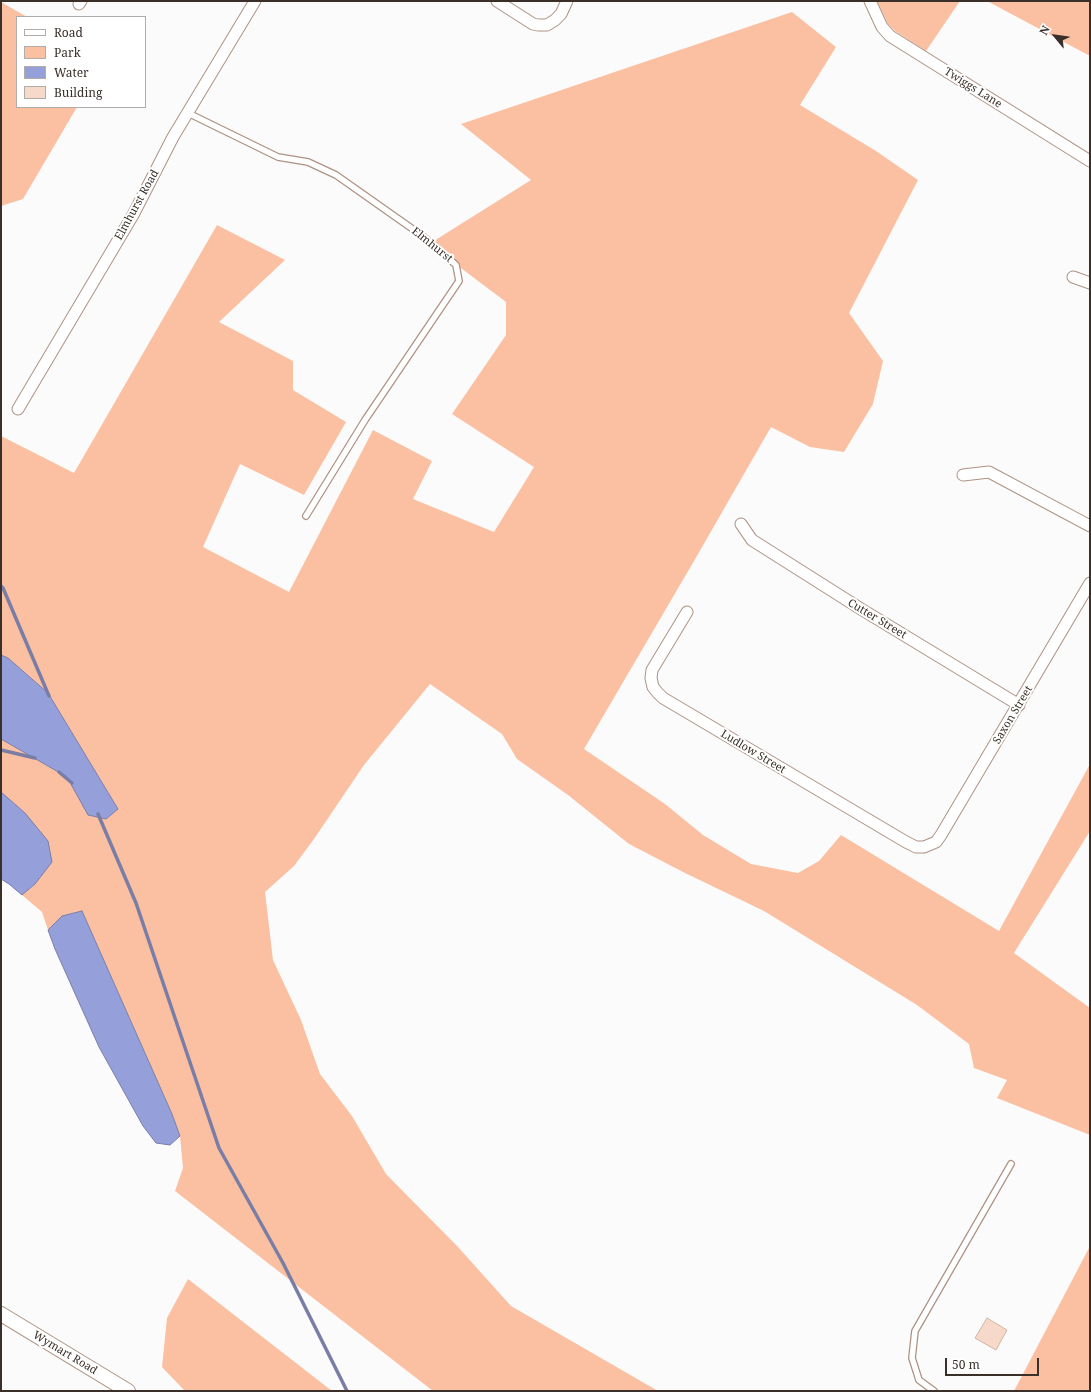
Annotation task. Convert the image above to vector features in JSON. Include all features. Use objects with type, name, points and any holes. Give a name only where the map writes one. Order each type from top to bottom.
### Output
[{"type":"street","name":"Elmhurst Road","points":[[18,409],[133,215],[173,138],[255,1]]},
{"type":"street","points":[[496,1],[533,24],[547,25],[556,20],[561,14],[567,1]]},
{"type":"street","name":"Twiggs Lane","points":[[870,1],[882,27],[890,36],[1090,161]]},
{"type":"street","points":[[1073,277],[1090,283]]},
{"type":"street","points":[[963,475],[989,472],[1090,526]]},
{"type":"street","name":"Cutter Street","points":[[741,524],[752,540],[861,609],[1019,705]]},
{"type":"street","name":"Saxon Street","points":[[931,845],[941,835],[1090,583]]},
{"type":"street","name":"Ludlow Street","points":[[687,612],[652,670],[651,678],[653,687],[657,692],[670,702],[906,842],[916,847],[931,845]]},
{"type":"street","name":"Wymart Road","points":[[1,1314],[128,1391]]},
{"type":"lane","name":"Elmhurst","points":[[188,113],[278,157],[308,162],[336,175],[424,237],[456,265],[459,281],[365,420],[306,516]]},
{"type":"lane","points":[[934,1391],[919,1380],[912,1358],[915,1331],[1011,1164]]},
{"type":"green space","points":[[877,1],[960,1],[926,51],[895,31],[888,24]]},
{"type":"green space","points":[[987,1],[1090,1],[1090,56]]},
{"type":"green space","points":[[1,2],[25,16],[16,16],[16,108],[76,108],[23,199],[1,206]]},
{"type":"green space","points":[[792,12],[836,47],[800,105],[876,151],[918,180],[849,313],[883,361],[873,404],[844,452],[810,447],[771,427],[584,749],[665,804],[703,835],[751,864],[798,873],[819,861],[841,835],[999,931],[1090,764],[1090,831],[1014,953],[1090,1008],[1090,1135],[997,1098],[1007,1080],[974,1068],[969,1044],[917,1005],[764,911],[629,844],[568,795],[517,759],[502,734],[430,684],[364,765],[294,866],[265,892],[273,960],[301,1020],[320,1074],[352,1116],[386,1174],[458,1247],[511,1306],[658,1391],[433,1391],[175,1191],[183,1168],[180,1136],[172,1114],[82,911],[62,916],[48,930],[42,912],[22,895],[35,884],[25,813],[1,792],[1,739],[67,777],[89,815],[106,819],[118,809],[48,693],[8,658],[1,655],[1,436],[74,473],[217,225],[285,260],[219,322],[293,361],[293,390],[346,422],[304,495],[240,464],[203,547],[289,592],[373,430],[432,461],[413,499],[494,532],[534,467],[452,414],[506,335],[506,302],[429,244],[531,180],[461,124]]},
{"type":"green space","points":[[1090,1246],[1090,1391],[1014,1391]]},
{"type":"green space","points":[[188,1279],[332,1391],[185,1391],[162,1367],[167,1318]]},
{"type":"water","points":[[1,655],[8,658],[48,693],[118,809],[106,819],[88,815],[67,777],[1,739]]},
{"type":"water","points":[[1,792],[25,813],[48,841],[52,862],[35,884],[22,895],[1,879]]},
{"type":"water","points":[[82,911],[172,1114],[180,1136],[170,1145],[156,1143],[143,1126],[99,1047],[55,949],[48,930],[62,916]]},
{"type":"building","points":[[987,1318],[1007,1330],[996,1350],[975,1338]]},
{"type":"waterway","points":[[1,586],[49,696]]},
{"type":"waterway","points":[[1,750],[35,758]]},
{"type":"waterway","points":[[59,772],[72,783]]},
{"type":"waterway","points":[[98,814],[136,903],[219,1148],[283,1263],[347,1391]]}]
